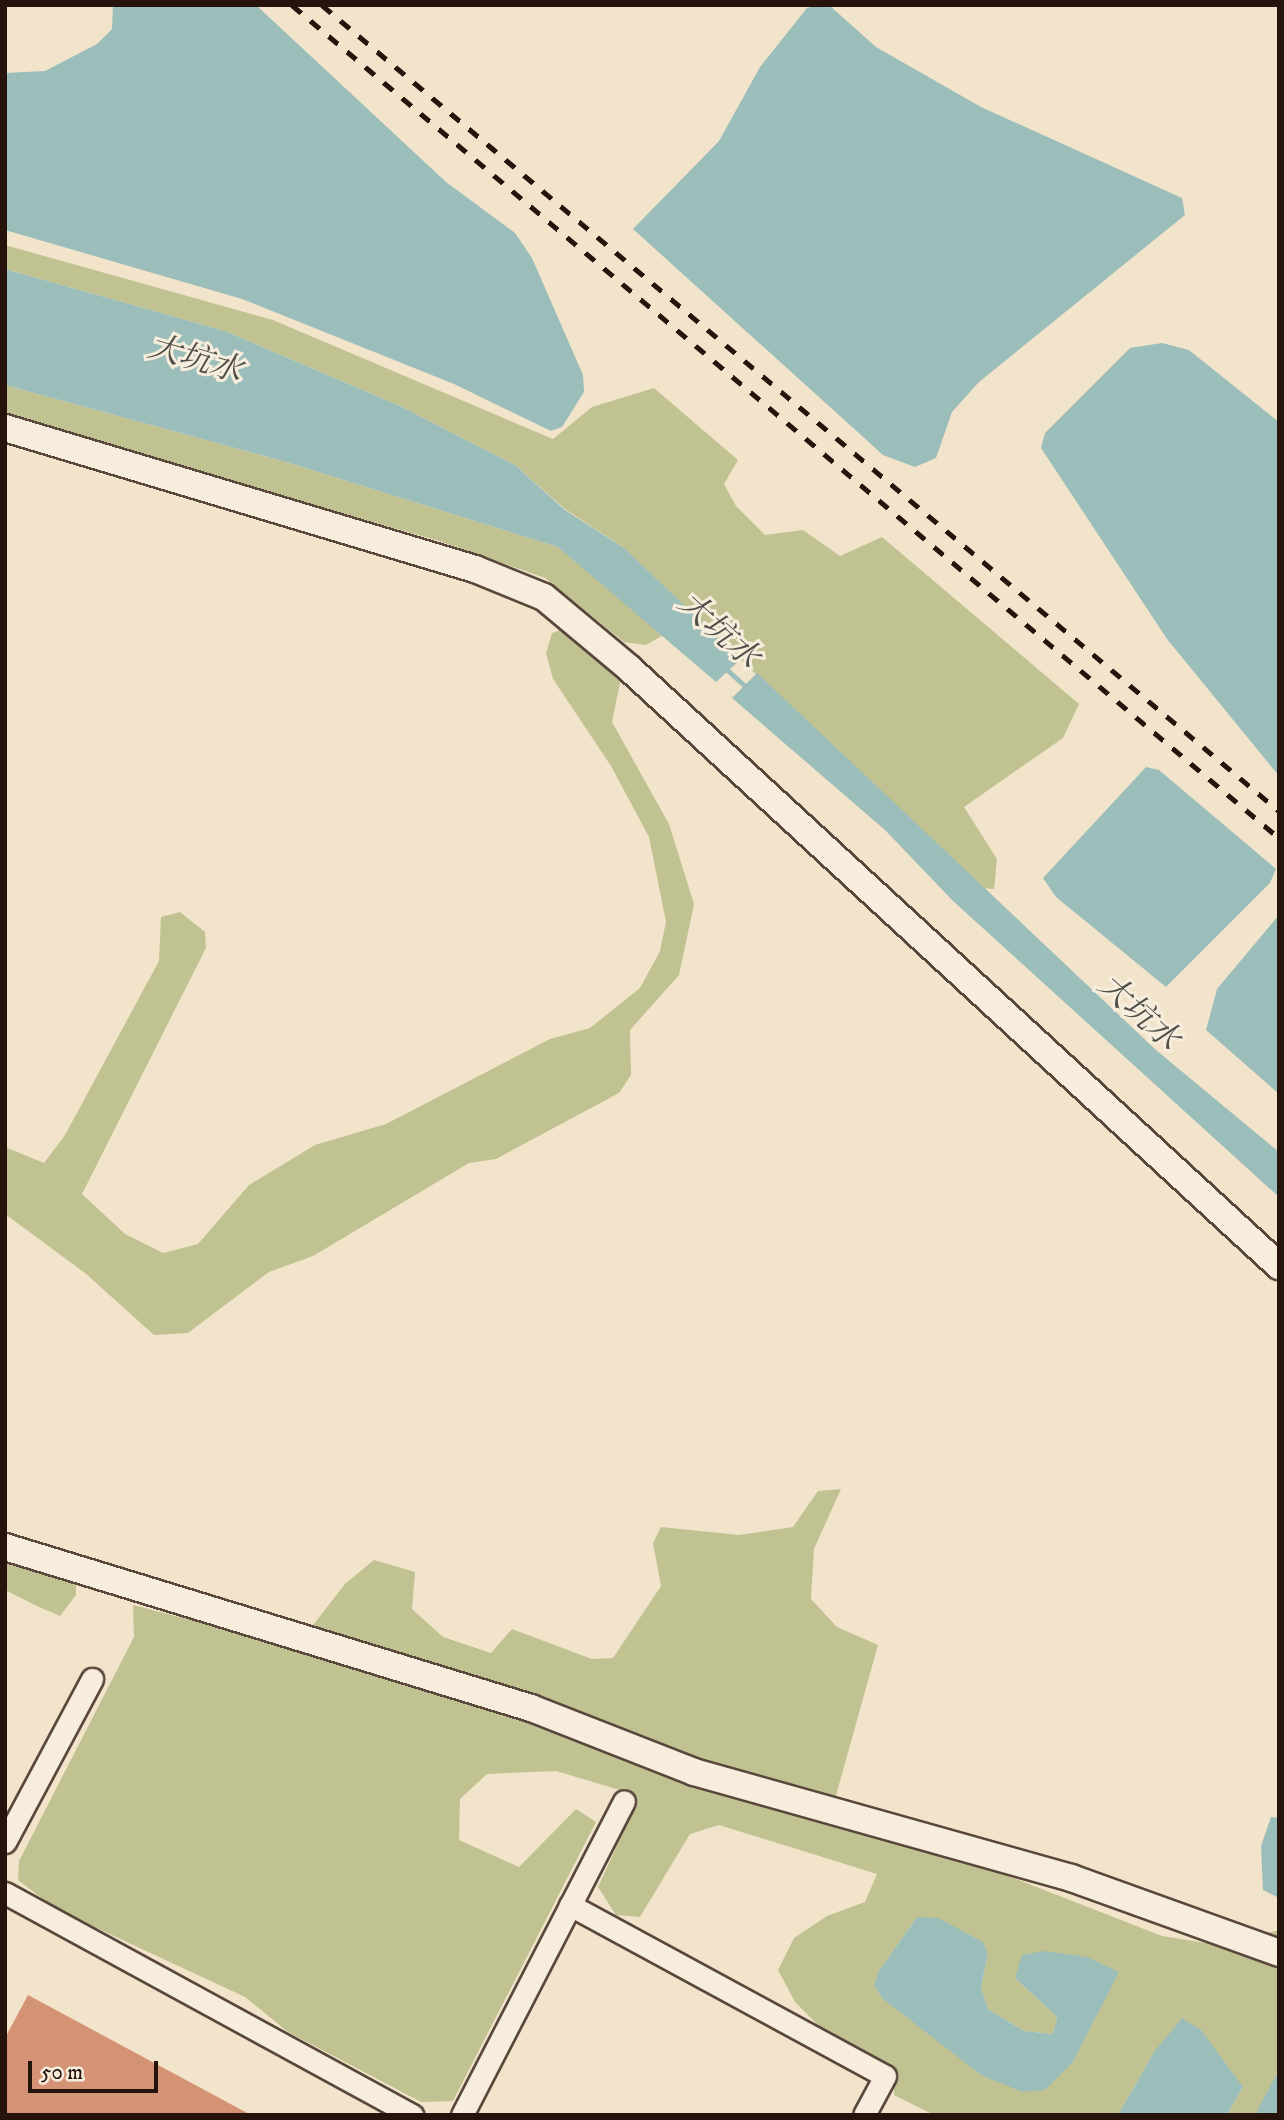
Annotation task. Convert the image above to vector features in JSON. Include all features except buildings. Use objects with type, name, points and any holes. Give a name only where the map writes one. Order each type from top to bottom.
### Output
[{"type":"street","points":[[5,428],[462,565],[544,597],[630,669],[1279,1266]]},
{"type":"street","points":[[5,1547],[531,1708],[694,1772],[1071,1878],[1279,1953]]},
{"type":"street","points":[[5,1842],[92,1679]]},
{"type":"street","points":[[462,2115],[624,1801]]},
{"type":"street","points":[[5,1893],[412,2115]]},
{"type":"street","points":[[570,1905],[885,2076],[864,2115]]},
{"type":"green space","points":[[5,245],[273,320],[553,439],[592,407],[654,388],[738,460],[724,484],[736,506],[765,535],[803,530],[840,556],[882,537],[1079,704],[1063,738],[964,807],[997,859],[994,889],[980,888],[624,548],[565,509],[515,465],[400,406],[225,331],[5,269]]},
{"type":"green space","points":[[5,385],[286,462],[558,547],[665,634],[646,645],[624,642],[545,578],[439,541],[5,416]]},
{"type":"green space","points":[[563,629],[621,678],[612,722],[669,824],[694,904],[679,975],[630,1030],[631,1075],[619,1093],[496,1159],[469,1163],[313,1256],[269,1272],[188,1333],[154,1335],[85,1273],[5,1214],[5,1147],[44,1163],[65,1135],[159,961],[161,917],[180,912],[205,932],[206,948],[82,1194],[125,1234],[163,1253],[198,1244],[249,1185],[315,1145],[386,1124],[550,1039],[590,1028],[640,988],[660,951],[666,922],[649,837],[611,766],[553,679],[546,653],[552,633]]},
{"type":"green space","points":[[841,1489],[814,1549],[811,1599],[837,1627],[878,1645],[828,1824],[1003,1874],[1162,1936],[1219,1945],[1279,1930],[1279,2070],[1256,2115],[1227,2115],[1243,2087],[1222,2062],[1154,2052],[1118,2115],[934,2115],[894,2095],[894,2066],[831,2038],[795,2002],[778,1970],[794,1938],[827,1916],[865,1902],[877,1874],[719,1825],[690,1834],[640,1917],[616,1915],[598,1887],[636,1804],[620,1790],[556,1771],[487,1774],[460,1799],[459,1840],[519,1867],[576,1809],[596,1822],[453,2101],[421,2102],[288,2032],[245,1997],[56,1909],[18,1880],[19,1861],[134,1637],[133,1605],[296,1647],[345,1584],[374,1560],[415,1572],[412,1609],[443,1637],[491,1653],[512,1629],[592,1659],[613,1658],[661,1586],[653,1543],[661,1527],[739,1535],[793,1527],[818,1491]],"holes":[[[917,1917],[988,1955],[981,1987],[988,2009],[1024,2031],[1053,2034],[1057,2017],[1015,1978],[1118,1972],[1073,2062],[914,2019],[883,1999],[875,1986],[878,1972]]]},
{"type":"green space","points":[[5,1560],[76,1580],[76,1595],[60,1616],[39,1607],[5,1590]]},
{"type":"water","points":[[113,5],[256,5],[446,182],[515,233],[532,258],[583,375],[584,392],[562,427],[551,431],[454,384],[242,299],[5,230],[5,73],[45,71],[97,44],[112,29]]},
{"type":"water","points":[[829,5],[876,47],[981,107],[1182,198],[1185,215],[979,382],[952,412],[936,458],[915,467],[883,455],[633,229],[719,141],[760,67],[807,8]]},
{"type":"water","points":[[5,269],[225,331],[400,406],[515,465],[565,510],[624,548],[741,659],[716,682],[558,547],[286,462],[5,385]]},
{"type":"water","points":[[1162,343],[1189,350],[1279,422],[1279,776],[1167,639],[1041,448],[1045,433],[1130,348]]},
{"type":"water","points":[[757,673],[1156,1050],[1279,1152],[1279,1197],[953,901],[885,830],[732,698]]},
{"type":"water","points":[[1146,767],[1159,770],[1276,869],[1270,883],[1166,987],[1056,897],[1043,878]]},
{"type":"water","points":[[1279,915],[1279,1094],[1206,1030],[1217,989]]},
{"type":"water","points":[[1271,1817],[1279,1818],[1279,1898],[1263,1890],[1261,1846]]},
{"type":"water","points":[[917,1917],[938,1918],[983,1942],[988,1954],[981,1987],[988,2009],[1024,2031],[1053,2034],[1057,2017],[1015,1978],[1022,1955],[1044,1951],[1087,1957],[1119,1972],[1073,2062],[1045,2090],[1022,2092],[981,2075],[883,1999],[874,1986],[878,1972]]},
{"type":"water","points":[[1182,2018],[1201,2030],[1243,2087],[1227,2115],[1118,2115],[1154,2052]]},
{"type":"water","points":[[1279,2070],[1279,2115],[1256,2115],[1259,2107]]},
{"type":"waterway","name":"大坑水","points":[[725,668],[748,689]]},
{"type":"railway","points":[[292,5],[1279,838]]},
{"type":"railway","points":[[322,5],[1279,811]]}]
